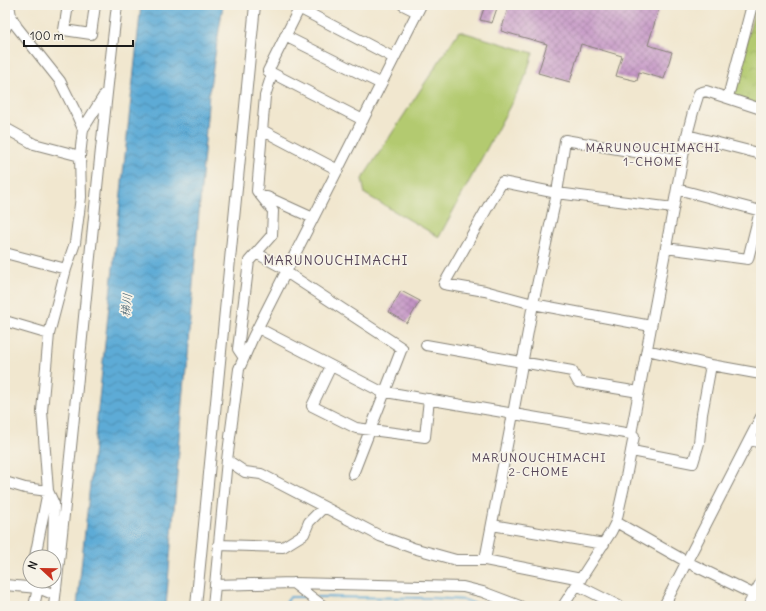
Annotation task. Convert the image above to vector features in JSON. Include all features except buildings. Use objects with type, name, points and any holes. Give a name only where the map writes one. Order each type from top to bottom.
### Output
[{"type":"street","points":[[68,5],[64,30],[91,34],[95,5]]},
{"type":"street","points":[[58,549],[74,421],[80,342],[106,92],[117,5]]},
{"type":"street","points":[[196,606],[255,5]]},
{"type":"street","points":[[213,606],[227,460],[239,369],[313,218],[419,9],[403,5]]},
{"type":"street","points":[[728,97],[749,6]]},
{"type":"street","points":[[363,120],[268,71],[300,7],[394,58]]},
{"type":"street","points":[[5,29],[9,10]]},
{"type":"street","points":[[9,10],[17,27],[60,81],[76,113],[82,129],[80,156],[81,197],[75,242],[66,269],[49,334],[42,411],[48,491],[36,549]]},
{"type":"street","points":[[286,36],[381,84]]},
{"type":"street","points":[[244,358],[238,349],[249,261],[272,234],[273,211],[257,191],[265,96],[272,74]]},
{"type":"street","points":[[563,606],[604,544],[616,522],[632,451],[634,436],[631,434],[682,160],[693,112],[700,93],[706,91],[761,109]]},
{"type":"street","points":[[82,129],[106,92]]},
{"type":"street","points":[[5,128],[34,144],[80,156]]},
{"type":"street","points":[[262,130],[338,170]]},
{"type":"street","points":[[687,135],[761,154]]},
{"type":"street","points":[[485,560],[532,304],[557,193],[565,140],[682,160]]},
{"type":"street","points":[[651,326],[532,304],[485,291],[444,284],[502,182],[557,193],[673,208]]},
{"type":"street","points":[[666,248],[748,259],[760,211],[677,189]]},
{"type":"street","points":[[262,197],[267,197],[313,218]]},
{"type":"street","points":[[5,252],[66,269]]},
{"type":"street","points":[[256,253],[287,271],[402,348],[353,474]]},
{"type":"street","points":[[5,321],[49,334]]},
{"type":"street","points":[[258,328],[380,391],[631,434]]},
{"type":"street","points":[[426,345],[572,371],[578,382],[639,392]]},
{"type":"street","points":[[647,350],[711,365],[761,374]]},
{"type":"street","points":[[632,451],[693,463],[699,442],[702,414],[711,365]]},
{"type":"street","points":[[331,366],[312,406],[356,428],[425,437],[429,399]]},
{"type":"street","points":[[664,606],[688,562],[761,417]]},
{"type":"street","points":[[751,439],[761,444]]},
{"type":"street","points":[[227,460],[245,472],[261,474],[380,536],[413,548],[456,560],[485,560],[579,582],[619,606]]},
{"type":"street","points":[[5,482],[25,488],[48,491]]},
{"type":"street","points":[[48,491],[54,504],[53,549]]},
{"type":"street","points":[[218,546],[282,547],[304,534],[309,522],[324,507]]},
{"type":"street","points":[[616,522],[688,562],[758,597]]},
{"type":"street","points":[[492,525],[604,544]]},
{"type":"street","points":[[748,606],[758,597],[761,582]]},
{"type":"street","points":[[215,585],[294,584],[463,587],[483,592],[520,606]]},
{"type":"street","points":[[294,584],[323,606]]},
{"type":"street","points":[[5,585],[22,585]]},
{"type":"street","points":[[34,606],[36,589]]},
{"type":"street","points":[[44,589],[55,595]]},
{"type":"street","points":[[54,606],[55,589]]},
{"type":"green space","points":[[756,5],[761,5],[761,106],[733,96]]},
{"type":"green space","points":[[459,31],[533,53],[524,80],[439,237],[365,194],[362,179]]},
{"type":"water","name":"梯川","points":[[141,5],[223,5],[209,93],[166,606],[77,606]]},
{"type":"waterway","points":[[284,606],[290,597],[305,597]]},
{"type":"waterway","points":[[317,597],[432,598],[465,600],[481,606]]},
{"type":"district","name":"MARUNOUCHIMACHI 1-CHOME","points":[[653,154]]},
{"type":"district","name":"MARUNOUCHIMACHI","points":[[336,260]]},
{"type":"district","name":"MARUNOUCHIMACHI 2-CHOME","points":[[539,464]]}]
